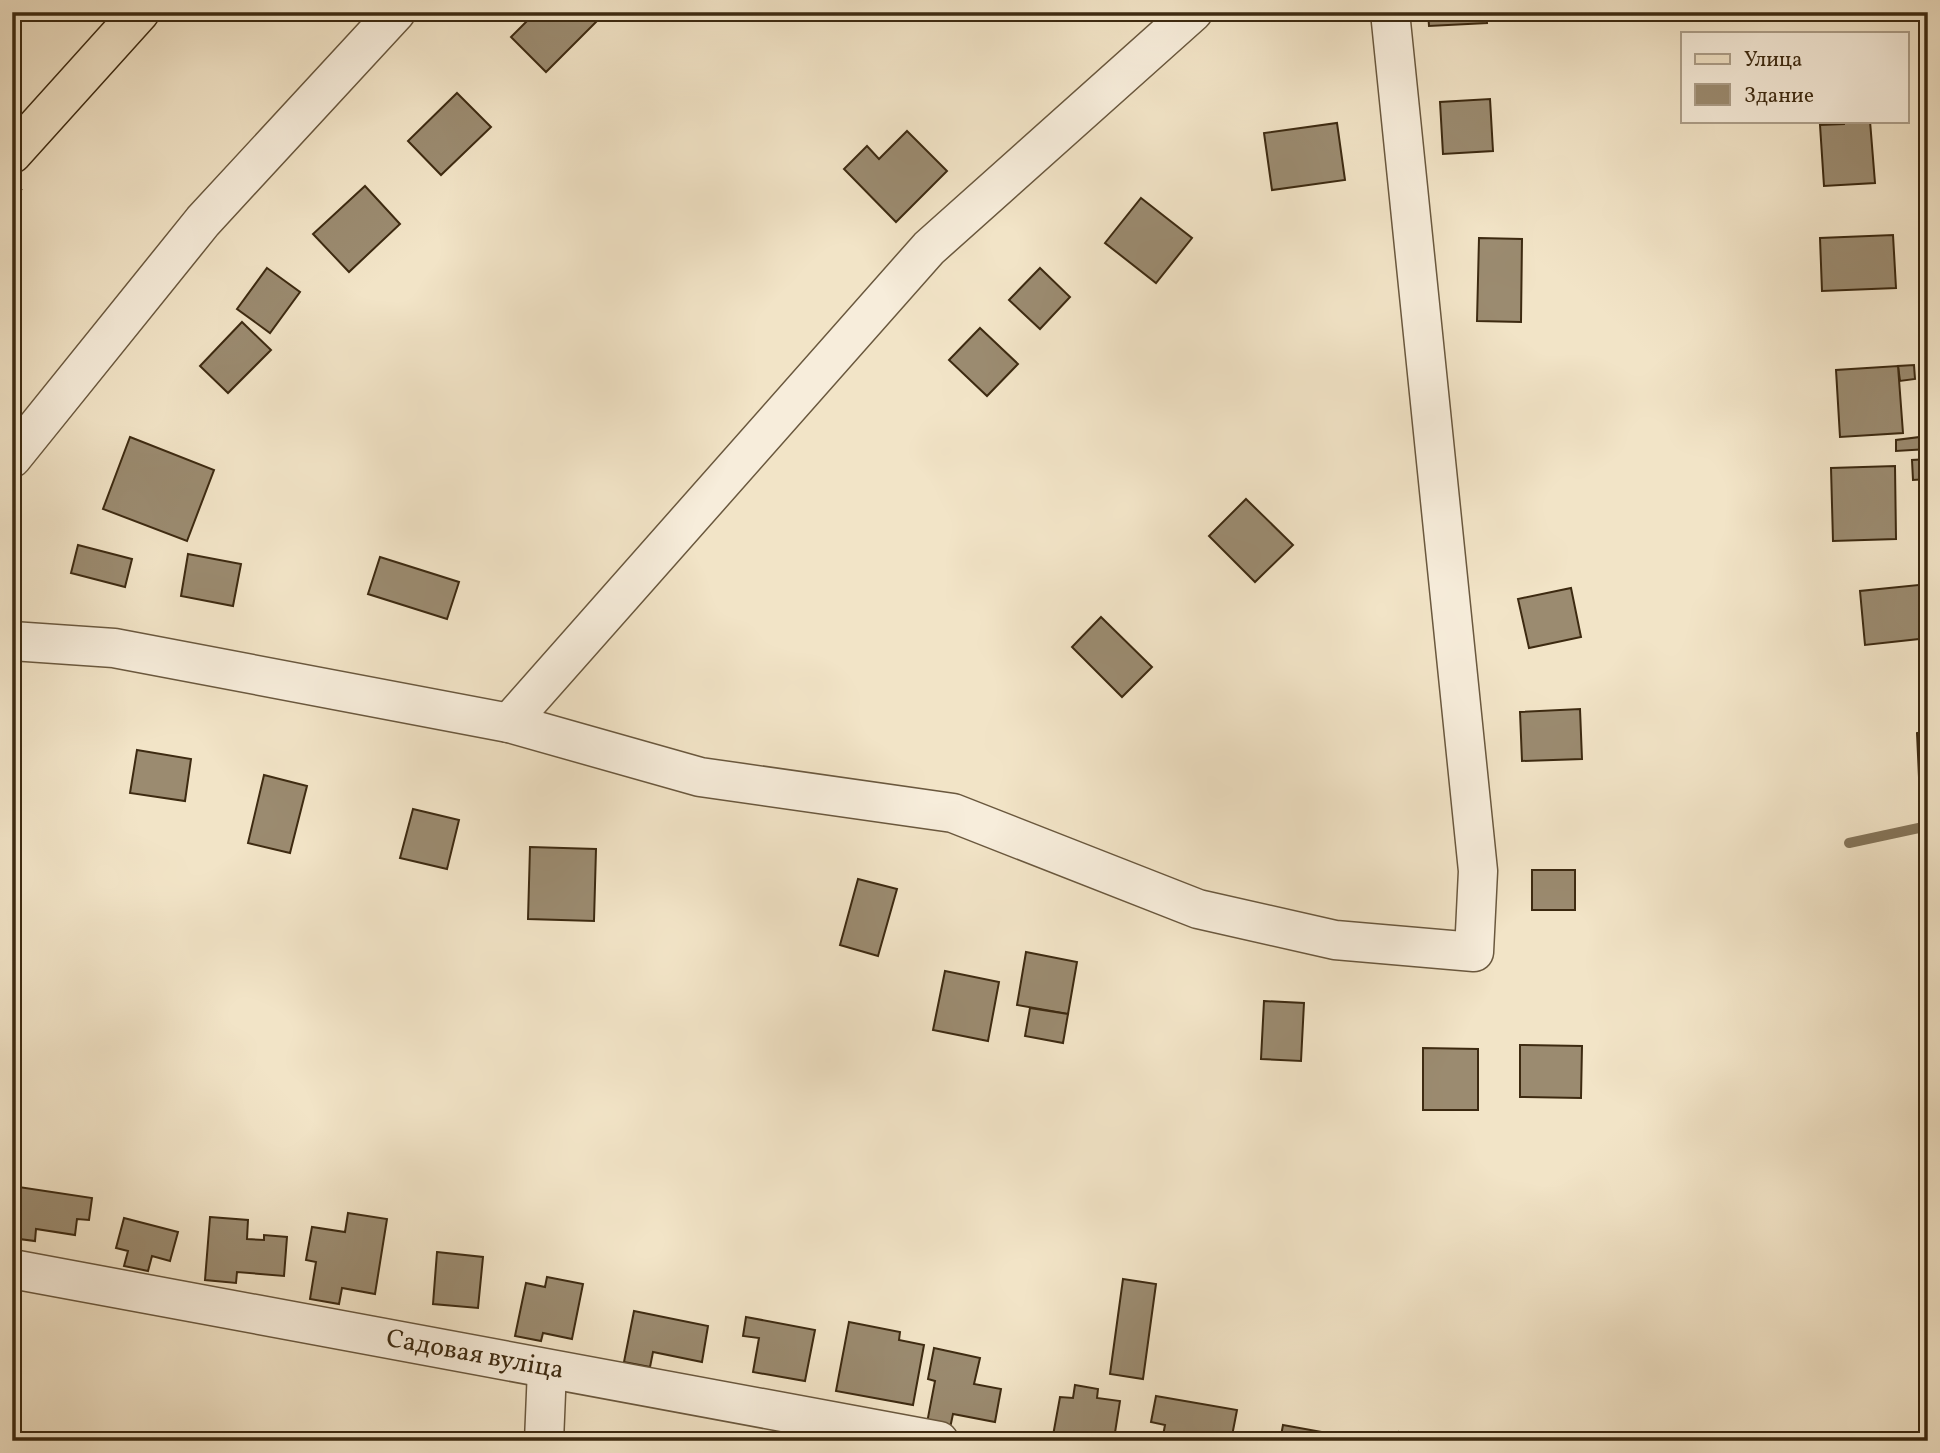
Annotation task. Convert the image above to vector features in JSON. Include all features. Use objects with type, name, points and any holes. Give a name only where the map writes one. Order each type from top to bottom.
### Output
[{"type":"main road","points":[[12,154],[140,12]]},
{"type":"street","points":[[12,458],[203,222],[396,12]]},
{"type":"street","points":[[509,723],[929,248],[1193,12]]},
{"type":"street","points":[[12,641],[114,648],[509,723],[700,777],[953,813],[1198,909],[1335,940],[1474,952],[1478,872],[1390,12]]},
{"type":"street","name":"Садовая вуліца","points":[[12,1269],[939,1441]]},
{"type":"street","points":[[544,1441],[547,1369]]},
{"type":"building","points":[[536,12],[588,12],[597,21],[546,72],[511,37]]},
{"type":"building","points":[[1428,12],[1486,12],[1487,23],[1429,26]]},
{"type":"building","points":[[1856,12],[1896,12],[1896,18],[1855,18]]},
{"type":"building","points":[[457,93],[491,127],[441,175],[408,141]]},
{"type":"building","points":[[1490,99],[1493,151],[1443,154],[1440,102]]},
{"type":"building","points":[[1870,122],[1875,183],[1824,186],[1820,125]]},
{"type":"building","points":[[1337,123],[1345,180],[1272,190],[1264,133]]},
{"type":"building","points":[[907,131],[947,171],[896,222],[844,169],[867,146],[879,159]]},
{"type":"building","points":[[365,186],[400,224],[349,272],[313,234]]},
{"type":"building","points":[[1141,198],[1192,238],[1156,283],[1105,243]]},
{"type":"building","points":[[1893,235],[1896,288],[1822,291],[1820,238]]},
{"type":"building","points":[[1479,238],[1522,239],[1521,322],[1477,321]]},
{"type":"building","points":[[267,268],[300,292],[270,333],[237,309]]},
{"type":"building","points":[[1040,268],[1070,297],[1040,329],[1009,300]]},
{"type":"building","points":[[242,322],[271,350],[228,393],[200,366]]},
{"type":"building","points":[[980,328],[1018,364],[987,396],[949,360]]},
{"type":"building","points":[[1914,365],[1915,379],[1900,381],[1898,366]]},
{"type":"building","points":[[1898,366],[1903,433],[1840,437],[1836,370]]},
{"type":"building","points":[[1928,436],[1928,449],[1896,451],[1896,440]]},
{"type":"building","points":[[130,437],[214,470],[187,541],[103,509]]},
{"type":"building","points":[[1928,459],[1928,479],[1913,480],[1912,460]]},
{"type":"building","points":[[1895,466],[1896,539],[1833,541],[1831,468]]},
{"type":"building","points":[[1246,499],[1293,545],[1255,582],[1209,536]]},
{"type":"building","points":[[78,545],[132,559],[125,587],[71,573]]},
{"type":"building","points":[[188,554],[241,564],[233,606],[181,596]]},
{"type":"building","points":[[380,557],[459,582],[447,619],[368,594]]},
{"type":"building","points":[[1928,584],[1928,638],[1865,645],[1860,591]]},
{"type":"building","points":[[1571,588],[1581,637],[1529,648],[1518,599]]},
{"type":"building","points":[[1101,617],[1152,667],[1122,697],[1072,647]]},
{"type":"building","points":[[1580,709],[1582,759],[1522,761],[1520,712]]},
{"type":"building","points":[[1928,731],[1928,798],[1920,799],[1917,733]]},
{"type":"building","points":[[137,750],[191,759],[185,801],[130,793]]},
{"type":"building","points":[[264,775],[307,786],[290,853],[248,843]]},
{"type":"building","points":[[413,809],[459,820],[447,869],[400,858]]},
{"type":"building","points":[[530,847],[596,849],[594,921],[528,919]]},
{"type":"building","points":[[1532,870],[1575,870],[1575,910],[1532,910]]},
{"type":"building","points":[[858,879],[897,889],[878,956],[840,945]]},
{"type":"building","points":[[1026,952],[1077,962],[1068,1014],[1017,1005]]},
{"type":"building","points":[[945,971],[999,982],[988,1041],[933,1030]]},
{"type":"building","points":[[1264,1001],[1304,1003],[1301,1061],[1261,1059]]},
{"type":"building","points":[[1030,1008],[1068,1014],[1063,1043],[1025,1036]]},
{"type":"building","points":[[1520,1045],[1582,1046],[1581,1098],[1520,1097]]},
{"type":"building","points":[[1423,1048],[1478,1049],[1478,1110],[1423,1110]]},
{"type":"building","points":[[12,1186],[92,1198],[89,1220],[77,1219],[75,1235],[36,1229],[35,1241],[12,1238]]},
{"type":"building","points":[[348,1213],[387,1219],[375,1294],[342,1288],[339,1304],[310,1299],[316,1262],[306,1260],[312,1227],[345,1232]]},
{"type":"building","points":[[210,1217],[248,1220],[247,1239],[264,1240],[264,1235],[287,1237],[284,1276],[237,1272],[236,1283],[205,1280]]},
{"type":"building","points":[[124,1218],[178,1232],[170,1261],[152,1256],[148,1271],[124,1266],[128,1251],[116,1248]]},
{"type":"building","points":[[437,1252],[483,1257],[478,1308],[433,1304]]},
{"type":"building","points":[[547,1277],[583,1284],[572,1339],[543,1333],[541,1341],[515,1336],[526,1283],[545,1287]]},
{"type":"building","points":[[1123,1279],[1156,1284],[1143,1379],[1110,1374]]},
{"type":"building","points":[[634,1311],[708,1326],[702,1362],[653,1352],[650,1367],[624,1362]]},
{"type":"building","points":[[746,1317],[815,1330],[805,1381],[753,1372],[759,1338],[743,1336]]},
{"type":"building","points":[[849,1322],[900,1332],[899,1340],[924,1345],[913,1405],[836,1391]]},
{"type":"building","points":[[934,1348],[980,1358],[974,1384],[1001,1389],[995,1422],[953,1414],[950,1428],[927,1423],[935,1381],[928,1379]]},
{"type":"building","points":[[1075,1385],[1098,1389],[1097,1398],[1120,1401],[1114,1439],[1077,1433],[1076,1441],[1052,1441],[1060,1397],[1073,1398]]},
{"type":"building","points":[[1156,1396],[1237,1410],[1231,1441],[1162,1441],[1165,1425],[1151,1422]]},
{"type":"building","points":[[1283,1425],[1333,1434],[1331,1441],[1280,1441]]},
{"type":"building","points":[[1399,1432],[1452,1440],[1452,1441],[1397,1441]]},
{"type":"waterway","points":[[1849,843],[1928,826]]}]
